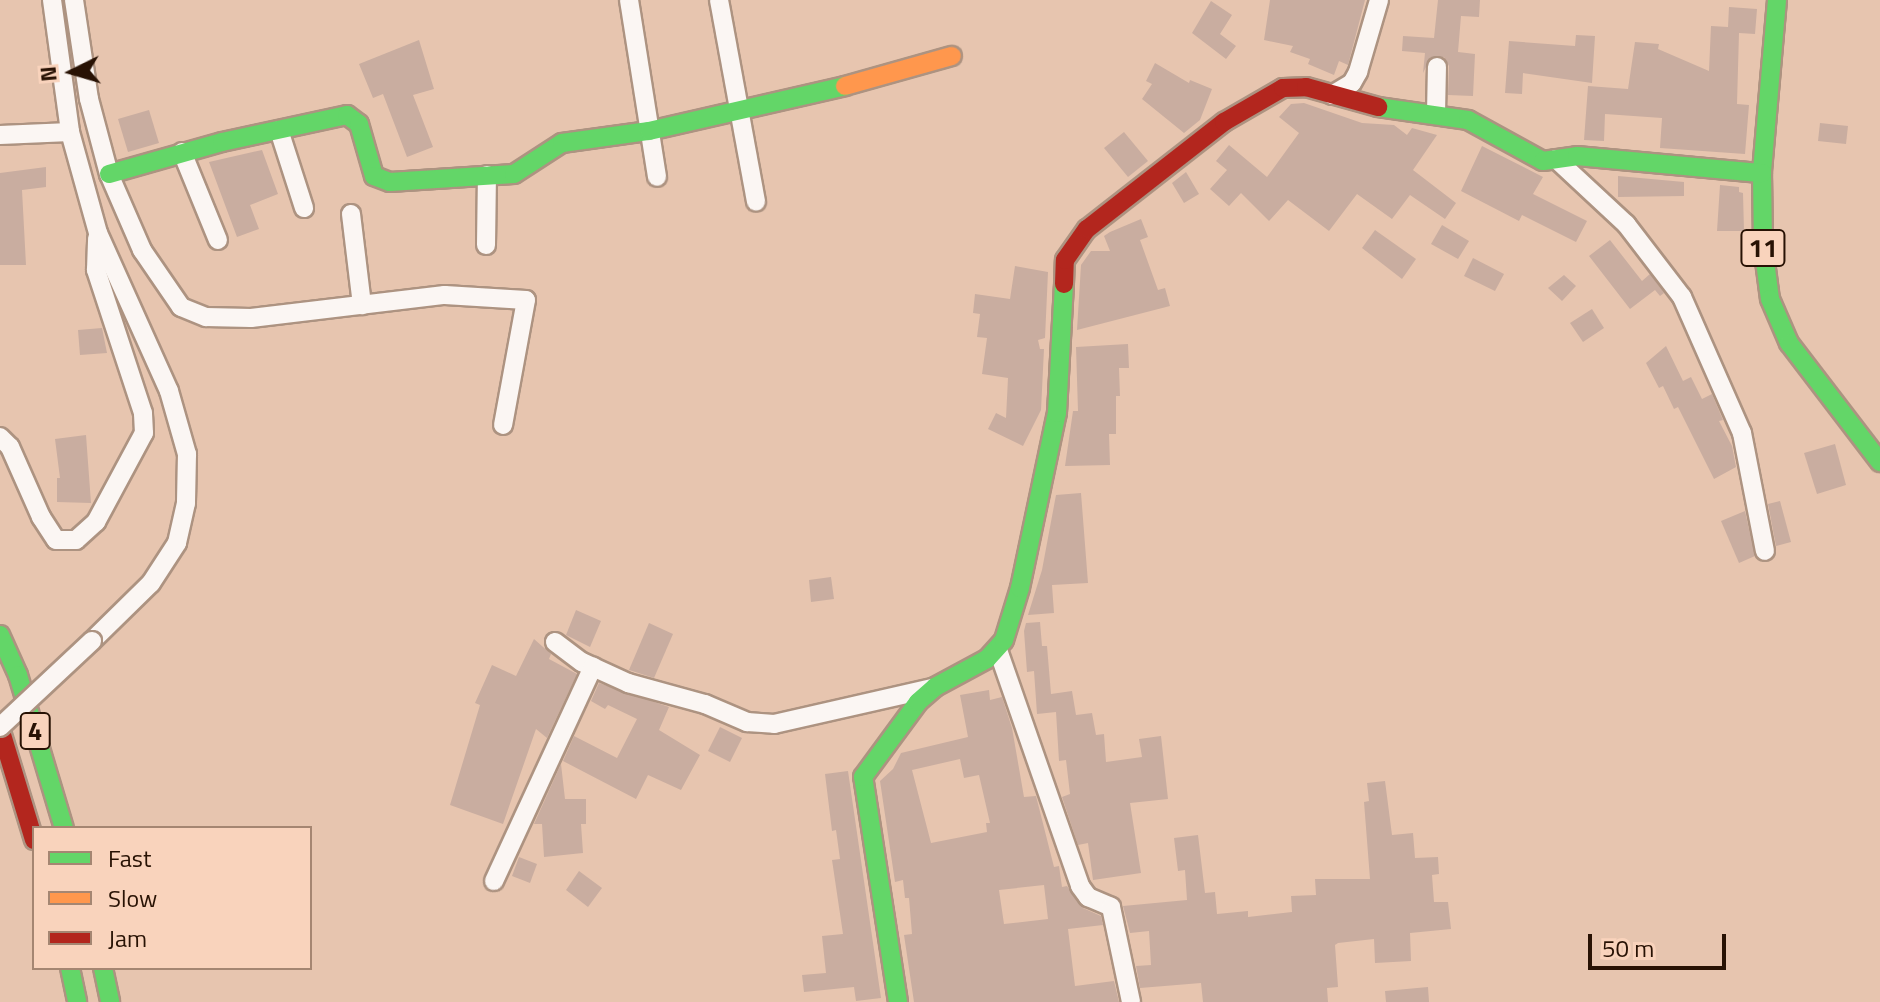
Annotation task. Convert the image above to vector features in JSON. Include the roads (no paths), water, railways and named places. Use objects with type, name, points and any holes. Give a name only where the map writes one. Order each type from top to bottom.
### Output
[{"type":"main road","name":"11","points":[[1777,0],[1762,173],[1766,273],[1780,323],[1802,363],[1880,462]]},
{"type":"main road","points":[[109,174],[182,152],[347,115],[359,124],[374,176],[390,182],[514,174],[562,143],[649,131],[739,108],[799,99],[952,56]]},
{"type":"main road","points":[[898,1002],[863,777],[903,720],[935,687],[998,650],[1020,588],[1057,413],[1065,260],[1076,242],[1099,219],[1224,122],[1283,88],[1306,87],[1359,104],[1468,120],[1536,158],[1577,156],[1762,173]]},
{"type":"main road","name":"4","points":[[0,635],[18,675],[63,826]]},
{"type":"main road","name":"4","points":[[0,727],[32,833]]},
{"type":"main road","points":[[70,970],[77,1002]]},
{"type":"main road","points":[[103,970],[110,1002]]},
{"type":"street","points":[[0,727],[151,583],[177,543],[186,503],[187,454],[169,391],[98,233],[70,132],[52,0]]},
{"type":"street","points":[[74,0],[89,99],[109,174],[142,250],[181,307],[206,317],[251,318],[445,295],[526,300],[503,425]]},
{"type":"street","points":[[629,0],[657,177]]},
{"type":"street","points":[[719,0],[756,202]]},
{"type":"street","points":[[1332,95],[1352,83],[1358,72],[1379,0]]},
{"type":"street","points":[[1436,113],[1437,67]]},
{"type":"street","points":[[279,130],[304,208]]},
{"type":"street","points":[[0,135],[70,132]]},
{"type":"street","points":[[182,152],[218,240]]},
{"type":"street","points":[[1556,159],[1626,224],[1682,297],[1742,433],[1765,551]]},
{"type":"street","points":[[486,245],[487,175]]},
{"type":"street","points":[[351,214],[362,305]]},
{"type":"street","points":[[0,437],[10,447],[41,517],[56,540],[76,540],[96,522],[144,433],[143,413],[96,270],[98,233]]},
{"type":"street","points":[[555,642],[593,667],[628,683],[705,704],[747,722],[774,724],[935,687]]},
{"type":"street","points":[[998,650],[1080,886],[1088,897],[1111,907],[1131,1002]]},
{"type":"street","points":[[494,881],[593,667]]}]
